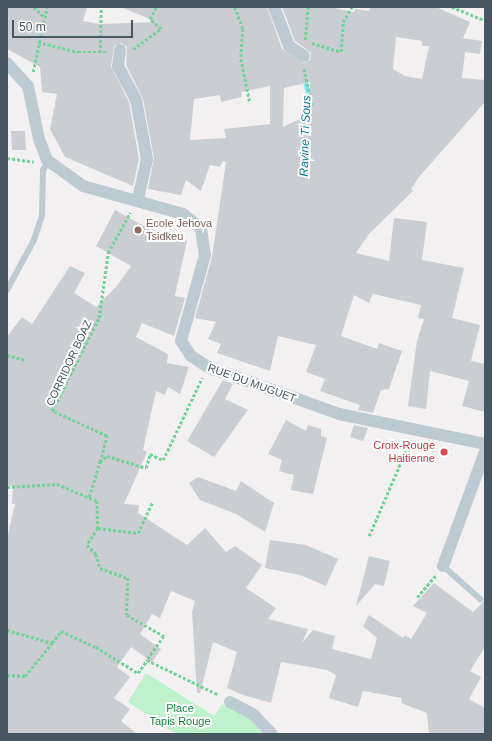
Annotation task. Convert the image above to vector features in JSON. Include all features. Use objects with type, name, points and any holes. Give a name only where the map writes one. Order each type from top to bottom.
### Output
[{"type":"street","points":[[274,7],[289,46],[304,56]]},
{"type":"street","points":[[120,50],[118,66],[136,100],[147,159],[138,199]]},
{"type":"street","name":"RUE DU MUGUET","points":[[7,63],[28,86],[39,139],[48,160],[83,186],[138,199],[183,214],[202,228],[204,255],[182,341],[191,356],[208,367],[338,414],[485,444]]},
{"type":"street","points":[[443,566],[485,452]]},
{"type":"street","points":[[230,702],[254,715],[272,734]]},
{"type":"lane","points":[[7,290],[34,240],[42,215],[43,170],[48,160]]},
{"type":"lane","points":[[443,566],[480,599]]},
{"type":"path","points":[[34,7],[43,16]]},
{"type":"path","points":[[36,63],[43,16],[48,7]]},
{"type":"path","points":[[100,53],[101,7]]},
{"type":"path","points":[[107,7],[112,7]]},
{"type":"path","points":[[235,7],[244,28],[241,59],[250,103]]},
{"type":"path","points":[[305,38],[341,52],[343,22],[352,7]]},
{"type":"path","points":[[452,7],[485,20]]},
{"type":"path","points":[[7,158],[33,162],[48,160]]},
{"type":"path","name":"CORRIDOR BOAZ","points":[[100,462],[107,436],[52,411],[99,318],[108,253],[138,199]]},
{"type":"path","points":[[7,354],[26,360]]},
{"type":"path","points":[[89,497],[100,462],[107,456],[146,468],[150,454],[163,460],[208,367]]},
{"type":"path","points":[[368,536],[415,430]]},
{"type":"path","points":[[7,487],[57,484],[89,497],[97,502],[98,528],[87,545],[96,554],[100,568],[128,578],[127,615],[164,636],[138,673],[96,646],[61,631],[25,676],[7,675]]},
{"type":"path","points":[[98,528],[138,533],[153,501]]},
{"type":"path","points":[[417,597],[443,566]]},
{"type":"path","points":[[7,630],[52,643]]},
{"type":"path","points":[[147,660],[194,680],[230,702]]},
{"type":"green space","name":"Place Tapis Rouge","points":[[146,673],[214,716],[222,704],[249,718],[263,734],[176,734],[128,702]]},
{"type":"building","points":[[7,7],[87,7],[83,21],[99,24],[157,22],[121,7],[267,7],[282,49],[304,63],[310,60],[311,53],[295,41],[282,7],[329,7],[354,12],[355,9],[369,11],[370,7],[436,7],[470,22],[463,38],[482,41],[480,54],[465,52],[462,78],[485,80],[485,102],[419,177],[411,189],[413,191],[369,234],[356,253],[389,261],[394,218],[427,222],[422,260],[464,268],[452,318],[480,325],[471,361],[485,364],[485,412],[462,406],[469,381],[430,371],[426,409],[408,406],[417,341],[424,319],[418,318],[421,305],[373,294],[369,303],[354,295],[341,336],[377,349],[379,343],[402,351],[389,389],[381,390],[373,413],[358,410],[360,405],[320,391],[325,379],[306,372],[316,345],[278,336],[270,371],[217,353],[221,344],[208,339],[216,322],[195,318],[212,257],[226,162],[223,161],[220,167],[210,165],[201,191],[186,180],[181,195],[148,189],[154,158],[143,99],[126,65],[127,47],[121,43],[114,46],[111,66],[129,102],[139,159],[133,186],[65,157],[50,129],[57,94],[42,92],[40,67],[7,49]],"holes":[[[396,37],[422,41],[422,46],[429,46],[422,79],[405,76],[393,69]],[[310,82],[308,115],[283,127],[284,88]],[[270,86],[270,124],[224,129],[226,138],[190,140],[194,99],[220,95],[221,102],[242,97],[241,92]]]},
{"type":"building","points":[[11,131],[25,131],[26,150],[12,150]]},
{"type":"building","points":[[115,210],[162,236],[164,231],[187,241],[175,296],[185,298],[174,336],[142,323],[136,337],[168,354],[167,363],[189,367],[180,394],[168,387],[165,395],[156,391],[143,450],[147,452],[124,504],[139,505],[138,513],[187,545],[205,528],[226,552],[235,546],[262,565],[246,588],[276,608],[268,619],[308,629],[302,643],[313,630],[335,636],[332,649],[371,659],[377,638],[363,626],[369,615],[403,638],[405,635],[411,639],[427,613],[413,606],[434,583],[473,612],[485,600],[485,647],[470,671],[481,677],[469,699],[485,708],[485,734],[429,734],[427,713],[401,703],[402,698],[363,691],[358,707],[329,698],[336,675],[327,670],[281,662],[271,703],[240,694],[227,688],[237,652],[213,642],[200,693],[197,693],[192,612],[195,601],[171,591],[160,618],[152,614],[140,634],[161,649],[152,662],[131,647],[117,667],[130,677],[114,698],[130,709],[121,721],[137,734],[7,734],[7,539],[15,504],[12,504],[13,486],[7,485],[7,337],[22,317],[32,324],[70,266],[85,273],[74,293],[96,307],[116,287],[131,266],[96,246]]},
{"type":"building","points":[[223,380],[233,384],[225,399],[248,410],[214,457],[187,441]]},
{"type":"building","points":[[286,420],[306,431],[308,425],[321,429],[321,436],[327,438],[313,494],[291,490],[294,475],[279,471],[282,460],[268,454]]},
{"type":"building","points":[[354,425],[368,428],[363,441],[350,437]]},
{"type":"building","points":[[198,477],[236,491],[241,481],[274,503],[265,532],[236,514],[200,500],[189,483]]},
{"type":"building","points":[[270,540],[306,545],[338,559],[326,586],[300,575],[265,568]]},
{"type":"building","points":[[369,556],[390,561],[384,586],[375,584],[356,606]]},
{"type":"waterway","name":"Ravine Ti Sous","points":[[304,77],[308,94],[307,121]]},
{"type":"place","name":"Ecole Jehova Tsidkeu","points":[[138,230]]},
{"type":"place","name":"Croix-Rouge Haitienne","points":[[444,452]]}]
